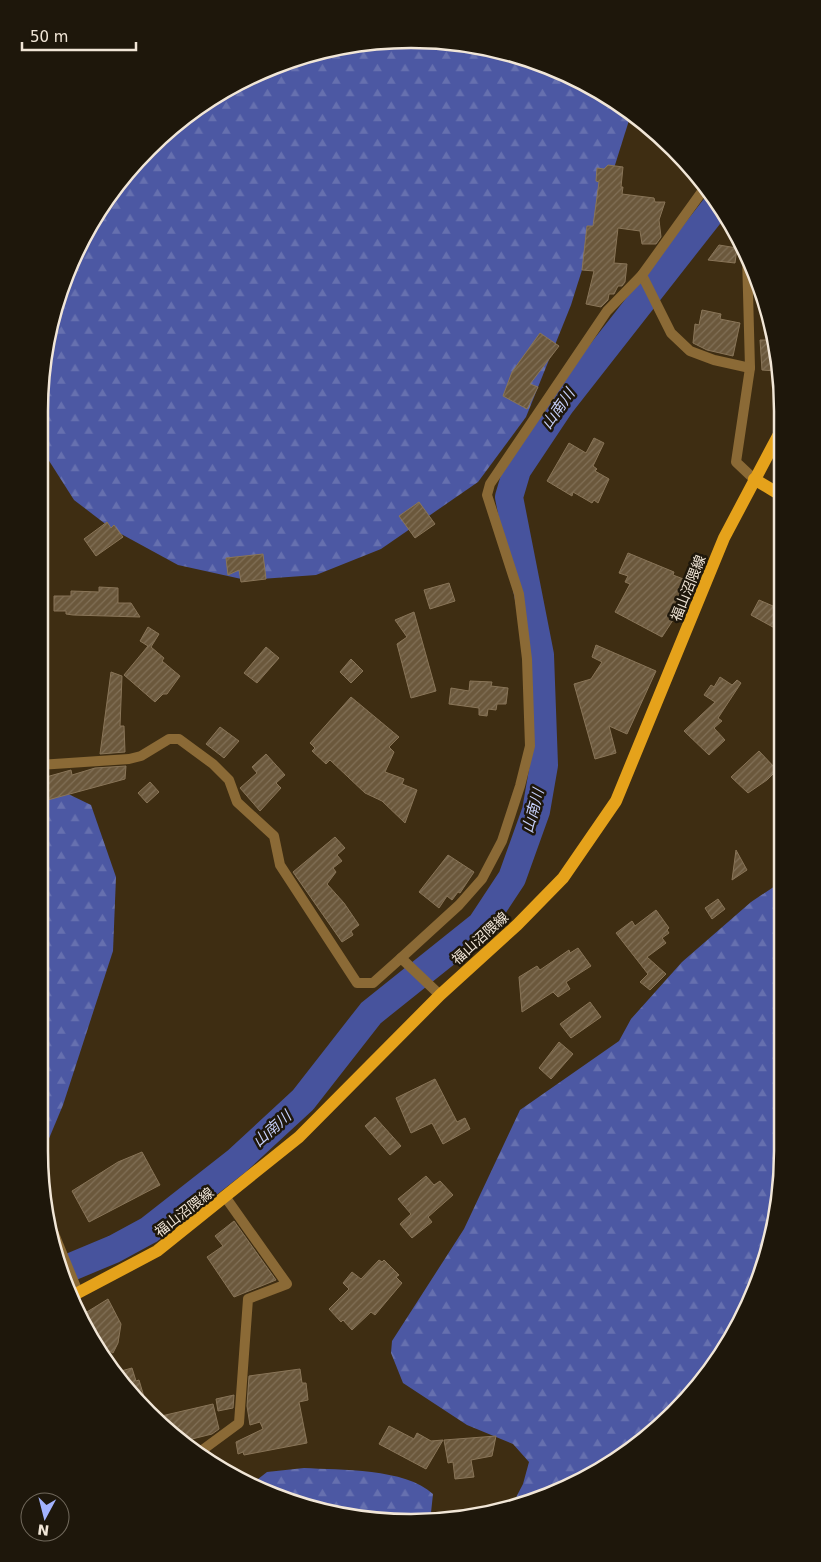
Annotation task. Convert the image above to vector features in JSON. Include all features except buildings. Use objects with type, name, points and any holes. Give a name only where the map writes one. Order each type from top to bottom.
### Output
[{"type":"main road","name":"福山沼隈線","points":[[75,1290],[157,1252],[299,1137],[440,995],[517,925],[563,878],[616,801],[724,538],[774,443]]},
{"type":"main road","points":[[754,479],[774,491]]},
{"type":"street","points":[[48,764],[129,759],[141,756],[170,739],[179,739],[213,764],[228,780],[237,802],[274,836],[280,865],[357,983],[373,983],[403,960],[459,905],[482,879],[502,841],[520,786],[530,746],[527,659],[519,594],[487,496],[490,484],[607,311],[643,279],[701,194]]},
{"type":"street","points":[[747,274],[750,368],[736,462],[754,479]]},
{"type":"street","points":[[643,279],[659,306],[671,333],[690,351],[714,360],[750,368]]},
{"type":"street","points":[[403,960],[440,995]]},
{"type":"street","points":[[204,1449],[239,1423],[248,1299],[287,1284],[226,1198]]},
{"type":"green space","points":[[387,48],[434,48],[481,54],[549,75],[592,96],[629,121],[571,305],[526,417],[478,482],[381,549],[316,575],[246,580],[178,565],[112,529],[74,500],[48,459],[48,387],[54,340],[67,294],[75,272],[96,229],[123,190],[154,154],[171,138],[209,109],[229,96],[272,75],[317,60],[340,54]]},
{"type":"green space","points":[[48,788],[60,790],[91,805],[116,877],[113,951],[63,1105],[48,1141]]},
{"type":"green space","points":[[774,887],[773,1175],[767,1222],[746,1290],[725,1333],[712,1353],[683,1391],[650,1424],[592,1466],[549,1487],[515,1499],[523,1484],[529,1462],[513,1444],[467,1425],[403,1383],[391,1353],[392,1341],[464,1229],[520,1110],[619,1041],[631,1019],[682,962],[751,902]]},
{"type":"green space","points":[[304,1468],[353,1470],[406,1479],[433,1494],[431,1514],[387,1514],[340,1508],[294,1495],[257,1480],[267,1472]]},
{"type":"waterway","name":"山南川","points":[[67,1269],[114,1249],[149,1230],[237,1161],[303,1100],[371,1013],[481,925],[512,878],[536,811],[544,765],[540,655],[509,497],[517,470],[561,404],[713,210]]}]
